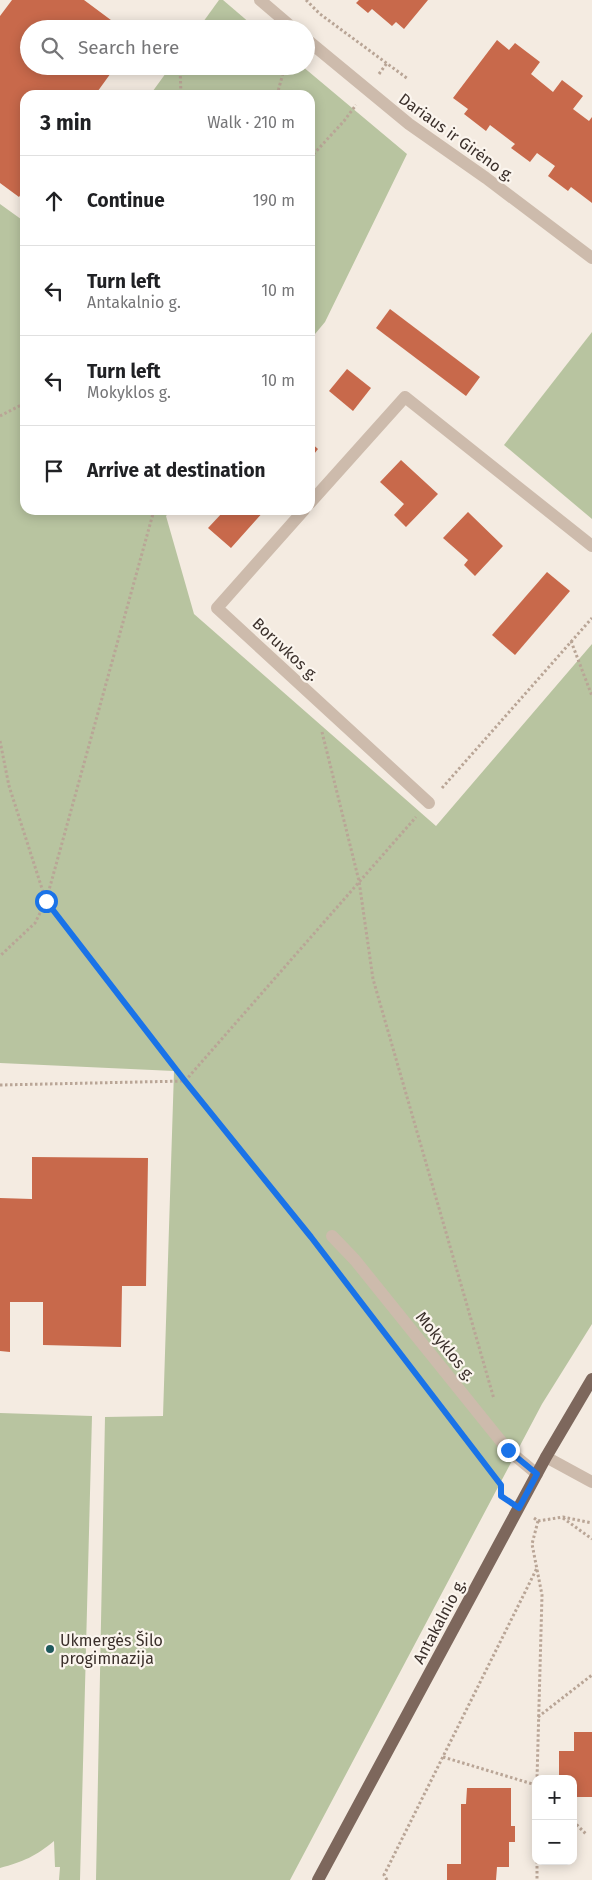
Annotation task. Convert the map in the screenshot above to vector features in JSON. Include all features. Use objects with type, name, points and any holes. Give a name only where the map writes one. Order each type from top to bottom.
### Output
[{"type":"main road","name":"Antakalnio g.","points":[[318,1880],[546,1457],[592,1378]]},
{"type":"street","points":[[260,0],[283,20]]},
{"type":"street","name":"Dariaus ir Girėno g.","points":[[315,46],[409,124],[486,178],[592,258]]},
{"type":"street","points":[[315,497],[405,397],[592,546]]},
{"type":"street","name":"Boruvkos g.","points":[[300,515],[217,608],[429,803]]},
{"type":"street","name":"Mokyklos g.","points":[[332,1236],[355,1260],[508,1450],[537,1474]]},
{"type":"street","points":[[546,1457],[592,1482]]},
{"type":"path","points":[[306,0],[320,14],[408,79]]},
{"type":"path","points":[[315,153],[344,121],[387,62]]},
{"type":"path","points":[[180,75],[180,90]]},
{"type":"path","points":[[278,90],[283,75]]},
{"type":"path","points":[[0,416],[20,406]]},
{"type":"path","points":[[0,956],[34,923],[46,901],[153,515]]},
{"type":"path","points":[[0,1085],[185,1081],[592,618]]},
{"type":"path","points":[[571,641],[592,696]]},
{"type":"path","points":[[313,697],[359,881],[373,978],[495,1402]]},
{"type":"path","points":[[0,741],[9,786],[46,901],[185,1081],[317,1245]]},
{"type":"path","points":[[370,1314],[501,1485],[501,1496],[538,1521],[563,1517],[592,1523]]},
{"type":"path","points":[[563,1517],[592,1539]]},
{"type":"path","points":[[537,1775],[542,1595],[532,1544],[538,1521]]},
{"type":"path","points":[[387,1880],[384,1875],[536,1568]]},
{"type":"path","points":[[538,1716],[592,1675]]},
{"type":"path","points":[[443,1757],[532,1784]]},
{"type":"path","points":[[577,1825],[586,1834]]},
{"type":"path","points":[[537,1865],[537,1880]]},
{"type":"green space","points":[[219,0],[223,0],[246,20],[205,20]]},
{"type":"green space","points":[[164,75],[313,75],[407,154],[325,322],[315,334],[315,90],[154,90]]},
{"type":"green space","points":[[0,204],[20,218],[20,515],[167,515],[194,614],[436,826],[592,644],[592,1324],[542,1404],[290,1880],[96,1880],[105,1417],[163,1416],[174,1071],[0,1063]]},
{"type":"green space","points":[[592,332],[592,519],[504,445]]},
{"type":"green space","points":[[0,1413],[92,1416],[80,1880],[59,1880],[60,1867],[55,1867],[54,1841],[29,1858],[0,1868]]},
{"type":"building","points":[[12,0],[84,0],[111,20],[20,20],[20,75],[109,75],[99,90],[20,90],[19,197],[0,183],[0,16]]},
{"type":"building","points":[[359,0],[428,0],[404,29],[396,22],[392,26],[372,9],[368,13],[356,3]]},
{"type":"building","points":[[497,40],[509,50],[515,43],[540,62],[531,74],[553,92],[562,80],[583,96],[573,109],[589,121],[592,117],[592,203],[571,187],[568,191],[548,176],[555,166],[537,153],[530,162],[511,148],[515,144],[490,125],[486,131],[464,114],[468,109],[453,98]]},
{"type":"building","points":[[390,309],[480,377],[466,396],[376,328]]},
{"type":"building","points":[[347,369],[371,388],[353,411],[329,391]]},
{"type":"building","points":[[401,460],[438,494],[406,527],[394,515],[404,504],[380,482]]},
{"type":"building","points":[[468,512],[503,546],[475,576],[464,565],[468,560],[443,538]]},
{"type":"building","points":[[220,515],[261,515],[231,548],[208,528]]},
{"type":"building","points":[[547,572],[570,591],[515,655],[492,635]]},
{"type":"building","points":[[32,1157],[148,1158],[146,1286],[122,1286],[121,1347],[43,1345],[43,1302],[10,1302],[10,1352],[0,1351],[0,1198],[32,1199]]},
{"type":"building","points":[[574,1732],[592,1732],[592,1797],[577,1797],[577,1775],[559,1775],[559,1751],[574,1751]]},
{"type":"building","points":[[467,1788],[511,1788],[511,1826],[515,1826],[515,1842],[509,1842],[509,1867],[497,1867],[496,1880],[447,1880],[447,1864],[461,1864],[461,1804],[466,1804]]},
{"type":"place","name":"Ukmergės Šilo progimnazija","points":[[50,1649]]},
{"type":"route","points":[[46,901],[185,1081],[311,1237],[501,1485],[501,1496],[519,1508],[537,1474],[508,1450]]}]
